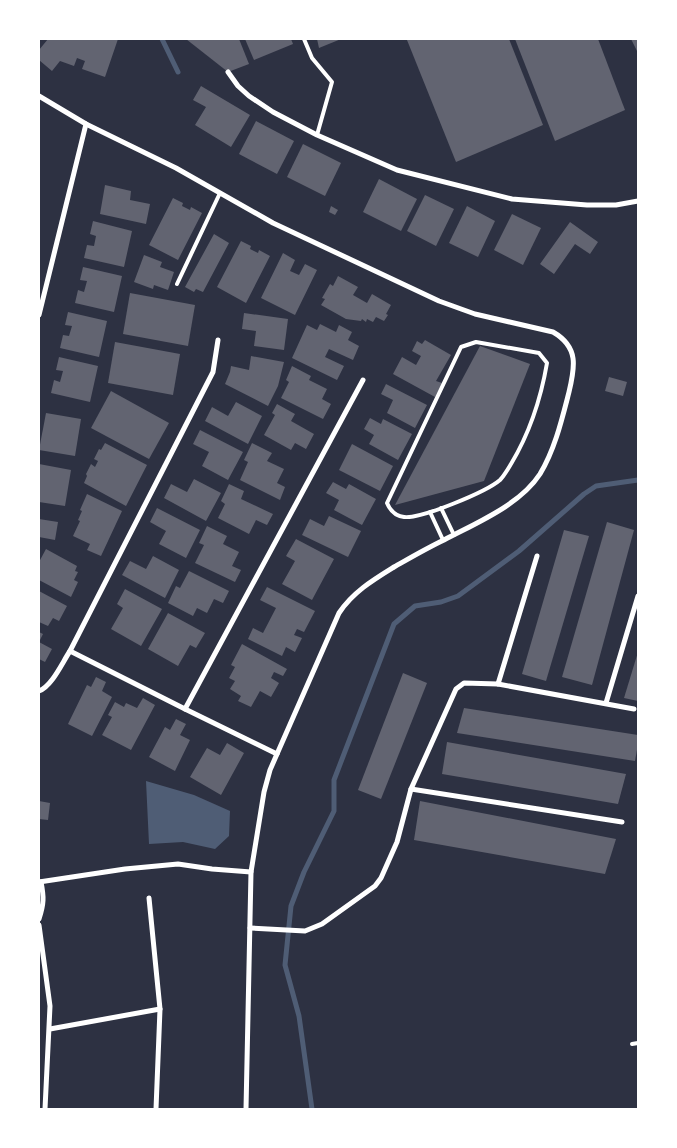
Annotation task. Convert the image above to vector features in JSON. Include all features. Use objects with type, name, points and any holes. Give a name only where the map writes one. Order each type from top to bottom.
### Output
[{"type":"street","points":[[228,72],[238,86],[249,96],[273,112],[317,135],[397,170],[512,199],[587,205],[616,205],[638,201]]},
{"type":"street","points":[[39,96],[86,124],[176,168],[273,223],[438,301],[475,314],[553,332],[567,343],[574,362],[572,377],[557,433],[539,475],[513,501],[496,513],[413,556],[362,588],[346,604],[340,613],[277,754],[264,792],[251,872],[246,1109]]},
{"type":"street","points":[[39,315],[86,124]]},
{"type":"street","points":[[39,691],[44,689],[52,680],[70,651],[213,372],[218,340]]},
{"type":"street","points":[[185,710],[363,380]]},
{"type":"street","points":[[498,684],[537,556]]},
{"type":"street","points":[[606,704],[638,596]]},
{"type":"street","points":[[70,651],[185,710],[277,754]]},
{"type":"street","points":[[250,928],[305,931],[322,924],[375,886],[397,842],[411,789],[456,689],[464,683],[498,684],[634,709]]},
{"type":"street","points":[[411,789],[622,822]]},
{"type":"street","points":[[39,919],[43,907],[43,894],[40,882],[125,869],[178,864],[251,872]]},
{"type":"street","points":[[149,898],[160,1009],[156,1109]]},
{"type":"street","points":[[39,926],[50,1006],[45,1109]]},
{"type":"street","points":[[50,1028],[160,1009]]},
{"type":"lane","points":[[304,39],[312,58],[332,82],[317,135]]},
{"type":"lane","points":[[177,284],[220,193]]},
{"type":"lane","points":[[476,342],[539,353],[547,364],[544,378],[531,425],[511,465],[499,480],[479,493],[430,512],[403,517],[393,512],[387,503],[461,347],[476,342]]},
{"type":"lane","points":[[441,508],[454,535]]},
{"type":"lane","points":[[430,512],[443,540]]},
{"type":"lane","points":[[632,1044],[638,1043]]},
{"type":"water","points":[[146,781],[194,795],[230,811],[229,836],[215,849],[183,842],[149,844]]},
{"type":"building","points":[[48,39],[118,39],[105,77],[82,69],[85,61],[77,58],[74,66],[60,61],[52,71],[39,60],[39,50]]},
{"type":"building","points":[[186,39],[239,39],[249,64],[228,72]]},
{"type":"building","points":[[245,39],[291,39],[293,44],[254,60]]},
{"type":"building","points":[[317,39],[341,39],[319,48]]},
{"type":"building","points":[[509,39],[543,125],[456,162],[407,40]]},
{"type":"building","points":[[515,39],[598,39],[625,110],[555,141]]},
{"type":"building","points":[[631,39],[638,39],[638,53]]},
{"type":"building","points":[[201,86],[250,115],[231,147],[195,125],[206,107],[193,100]]},
{"type":"building","points":[[256,121],[294,141],[277,174],[239,154]]},
{"type":"building","points":[[303,144],[341,163],[325,196],[287,177]]},
{"type":"building","points":[[379,179],[417,199],[401,231],[363,212]]},
{"type":"building","points":[[105,185],[131,191],[130,200],[150,204],[146,224],[100,214]]},
{"type":"building","points":[[425,195],[454,209],[436,246],[407,231]]},
{"type":"building","points":[[173,198],[183,203],[182,206],[190,210],[191,207],[202,213],[178,260],[149,245]]},
{"type":"building","points":[[331,206],[338,210],[335,215],[329,212]]},
{"type":"building","points":[[467,206],[495,221],[478,257],[449,243]]},
{"type":"building","points":[[512,214],[541,228],[523,265],[494,250]]},
{"type":"building","points":[[93,221],[132,231],[124,267],[84,258],[87,245],[94,246],[96,236],[90,234]]},
{"type":"building","points":[[570,222],[598,242],[590,254],[575,244],[554,274],[540,264]]},
{"type":"building","points":[[214,234],[229,243],[203,292],[196,289],[194,292],[185,287]]},
{"type":"building","points":[[241,241],[251,246],[250,249],[258,253],[259,250],[270,256],[246,303],[217,287]]},
{"type":"building","points":[[283,253],[295,260],[290,271],[299,275],[305,264],[317,270],[295,315],[261,298]]},
{"type":"building","points":[[144,255],[162,262],[160,267],[174,272],[168,290],[154,285],[153,289],[134,282]]},
{"type":"building","points":[[83,267],[122,276],[114,312],[75,303],[78,290],[84,292],[87,281],[80,280]]},
{"type":"building","points":[[338,276],[358,287],[353,295],[367,303],[372,294],[391,305],[384,321],[376,317],[373,322],[367,319],[366,322],[362,319],[361,321],[346,319],[321,305],[325,299],[322,298],[330,284],[333,286]]},
{"type":"building","points":[[130,293],[195,305],[188,346],[123,334]]},
{"type":"building","points":[[68,312],[107,321],[99,357],[60,348],[63,335],[69,336],[72,326],[65,325]]},
{"type":"building","points":[[244,313],[288,319],[284,350],[254,346],[256,331],[242,329]]},
{"type":"building","points":[[320,324],[336,332],[339,325],[352,332],[348,340],[359,346],[353,360],[329,349],[325,357],[344,366],[337,380],[292,358],[307,325],[317,330]]},
{"type":"building","points":[[425,340],[451,355],[436,381],[442,383],[435,397],[393,374],[402,357],[416,365],[421,356],[412,351],[417,341],[422,344]]},
{"type":"building","points":[[115,342],[180,354],[173,395],[108,383]]},
{"type":"building","points":[[480,346],[530,364],[484,481],[395,505]]},
{"type":"building","points":[[251,356],[284,362],[278,386],[268,406],[225,384],[231,366],[249,370]]},
{"type":"building","points":[[59,357],[98,366],[90,402],[51,393],[54,380],[60,382],[63,371],[56,370]]},
{"type":"building","points":[[292,366],[311,376],[309,380],[327,389],[322,399],[331,404],[323,419],[281,398],[289,382],[286,380]]},
{"type":"building","points":[[609,377],[627,382],[623,396],[605,391]]},
{"type":"building","points":[[386,384],[427,405],[415,428],[387,413],[393,400],[381,394]]},
{"type":"building","points":[[111,391],[169,423],[149,459],[91,428]]},
{"type":"building","points":[[236,402],[262,416],[248,444],[205,421],[212,407],[228,416]]},
{"type":"building","points":[[277,404],[295,414],[291,421],[314,434],[306,449],[295,443],[291,450],[264,435],[275,415],[272,413]]},
{"type":"building","points":[[46,413],[81,419],[75,456],[39,450]]},
{"type":"building","points":[[370,418],[381,424],[383,419],[412,434],[398,460],[369,444],[374,435],[364,429]]},
{"type":"building","points":[[200,430],[243,452],[228,480],[202,466],[209,452],[193,444]]},
{"type":"building","points":[[105,443],[147,465],[126,506],[84,483],[91,464],[95,467],[98,461],[94,459],[99,449],[101,450]]},
{"type":"building","points":[[252,443],[272,453],[267,461],[284,469],[277,483],[285,487],[280,500],[240,480],[248,462],[244,460]]},
{"type":"building","points":[[352,444],[393,466],[380,491],[339,470]]},
{"type":"building","points":[[39,464],[71,470],[65,506],[39,502]]},
{"type":"building","points":[[194,479],[221,493],[206,521],[164,498],[171,484],[187,492]]},
{"type":"building","points":[[333,482],[346,489],[349,484],[376,499],[362,525],[334,510],[339,500],[326,493]]},
{"type":"building","points":[[229,484],[244,491],[241,499],[273,514],[267,525],[256,520],[249,534],[218,518],[225,504],[221,501]]},
{"type":"building","points":[[87,494],[122,511],[101,556],[87,550],[90,544],[73,536],[80,521],[78,520],[82,511],[80,510]]},
{"type":"building","points":[[157,508],[200,530],[186,558],[159,544],[166,531],[150,522]]},
{"type":"building","points":[[329,516],[361,531],[348,557],[302,535],[310,519],[324,526]]},
{"type":"building","points":[[39,519],[58,522],[55,540],[39,537]]},
{"type":"building","points":[[607,522],[634,530],[592,685],[562,677]]},
{"type":"building","points":[[207,526],[227,536],[223,544],[239,552],[232,566],[241,570],[235,582],[195,563],[204,545],[199,543]]},
{"type":"building","points":[[564,530],[589,536],[546,681],[522,674]]},
{"type":"building","points":[[296,539],[334,559],[312,600],[282,584],[295,561],[286,556]]},
{"type":"building","points":[[46,549],[77,566],[75,571],[78,572],[74,580],[78,582],[71,597],[39,580],[39,562]]},
{"type":"building","points":[[153,556],[179,570],[165,598],[122,575],[130,561],[146,569]]},
{"type":"building","points":[[189,571],[229,591],[223,603],[214,599],[207,613],[197,608],[193,616],[168,603],[176,586],[180,588]]},
{"type":"building","points":[[267,587],[315,611],[304,632],[297,629],[294,635],[302,638],[295,652],[286,647],[282,656],[248,639],[253,628],[263,633],[276,608],[260,600]]},
{"type":"building","points":[[125,589],[162,609],[141,646],[111,629],[123,608],[117,604]]},
{"type":"building","points":[[39,591],[67,606],[59,621],[53,618],[48,626],[39,622]]},
{"type":"building","points":[[168,613],[205,633],[196,648],[190,645],[178,666],[148,649]]},
{"type":"building","points":[[39,632],[43,634],[39,642]]},
{"type":"building","points":[[39,642],[52,649],[45,662],[39,659]]},
{"type":"building","points":[[242,644],[287,669],[283,676],[274,672],[271,678],[279,683],[271,697],[260,691],[251,707],[238,701],[241,696],[230,689],[235,681],[229,678],[235,667],[231,665]]},
{"type":"building","points":[[638,652],[638,701],[624,698]]},
{"type":"building","points":[[403,673],[427,683],[381,799],[358,790]]},
{"type":"building","points":[[96,677],[106,682],[102,691],[112,697],[92,736],[68,724],[87,685],[91,687]]},
{"type":"building","points":[[143,698],[155,705],[131,750],[102,735],[112,717],[108,715],[115,702],[124,707],[126,703],[137,708]]},
{"type":"building","points":[[464,708],[638,735],[635,761],[457,733]]},
{"type":"building","points":[[176,719],[186,724],[180,735],[190,740],[175,771],[149,757],[165,727],[170,730]]},
{"type":"building","points":[[447,742],[626,774],[618,804],[442,774]]},
{"type":"building","points":[[227,743],[244,753],[221,795],[190,777],[207,748],[220,755]]},
{"type":"building","points":[[39,801],[50,803],[48,820],[39,819]]},
{"type":"building","points":[[420,801],[616,839],[605,874],[414,840]]},
{"type":"waterway","points":[[162,39],[178,72]]},
{"type":"waterway","points":[[312,1109],[299,1016],[285,965],[291,906],[304,872],[334,811],[334,780],[394,624],[415,606],[441,602],[458,596],[519,551],[584,494],[596,486],[638,480]]}]
